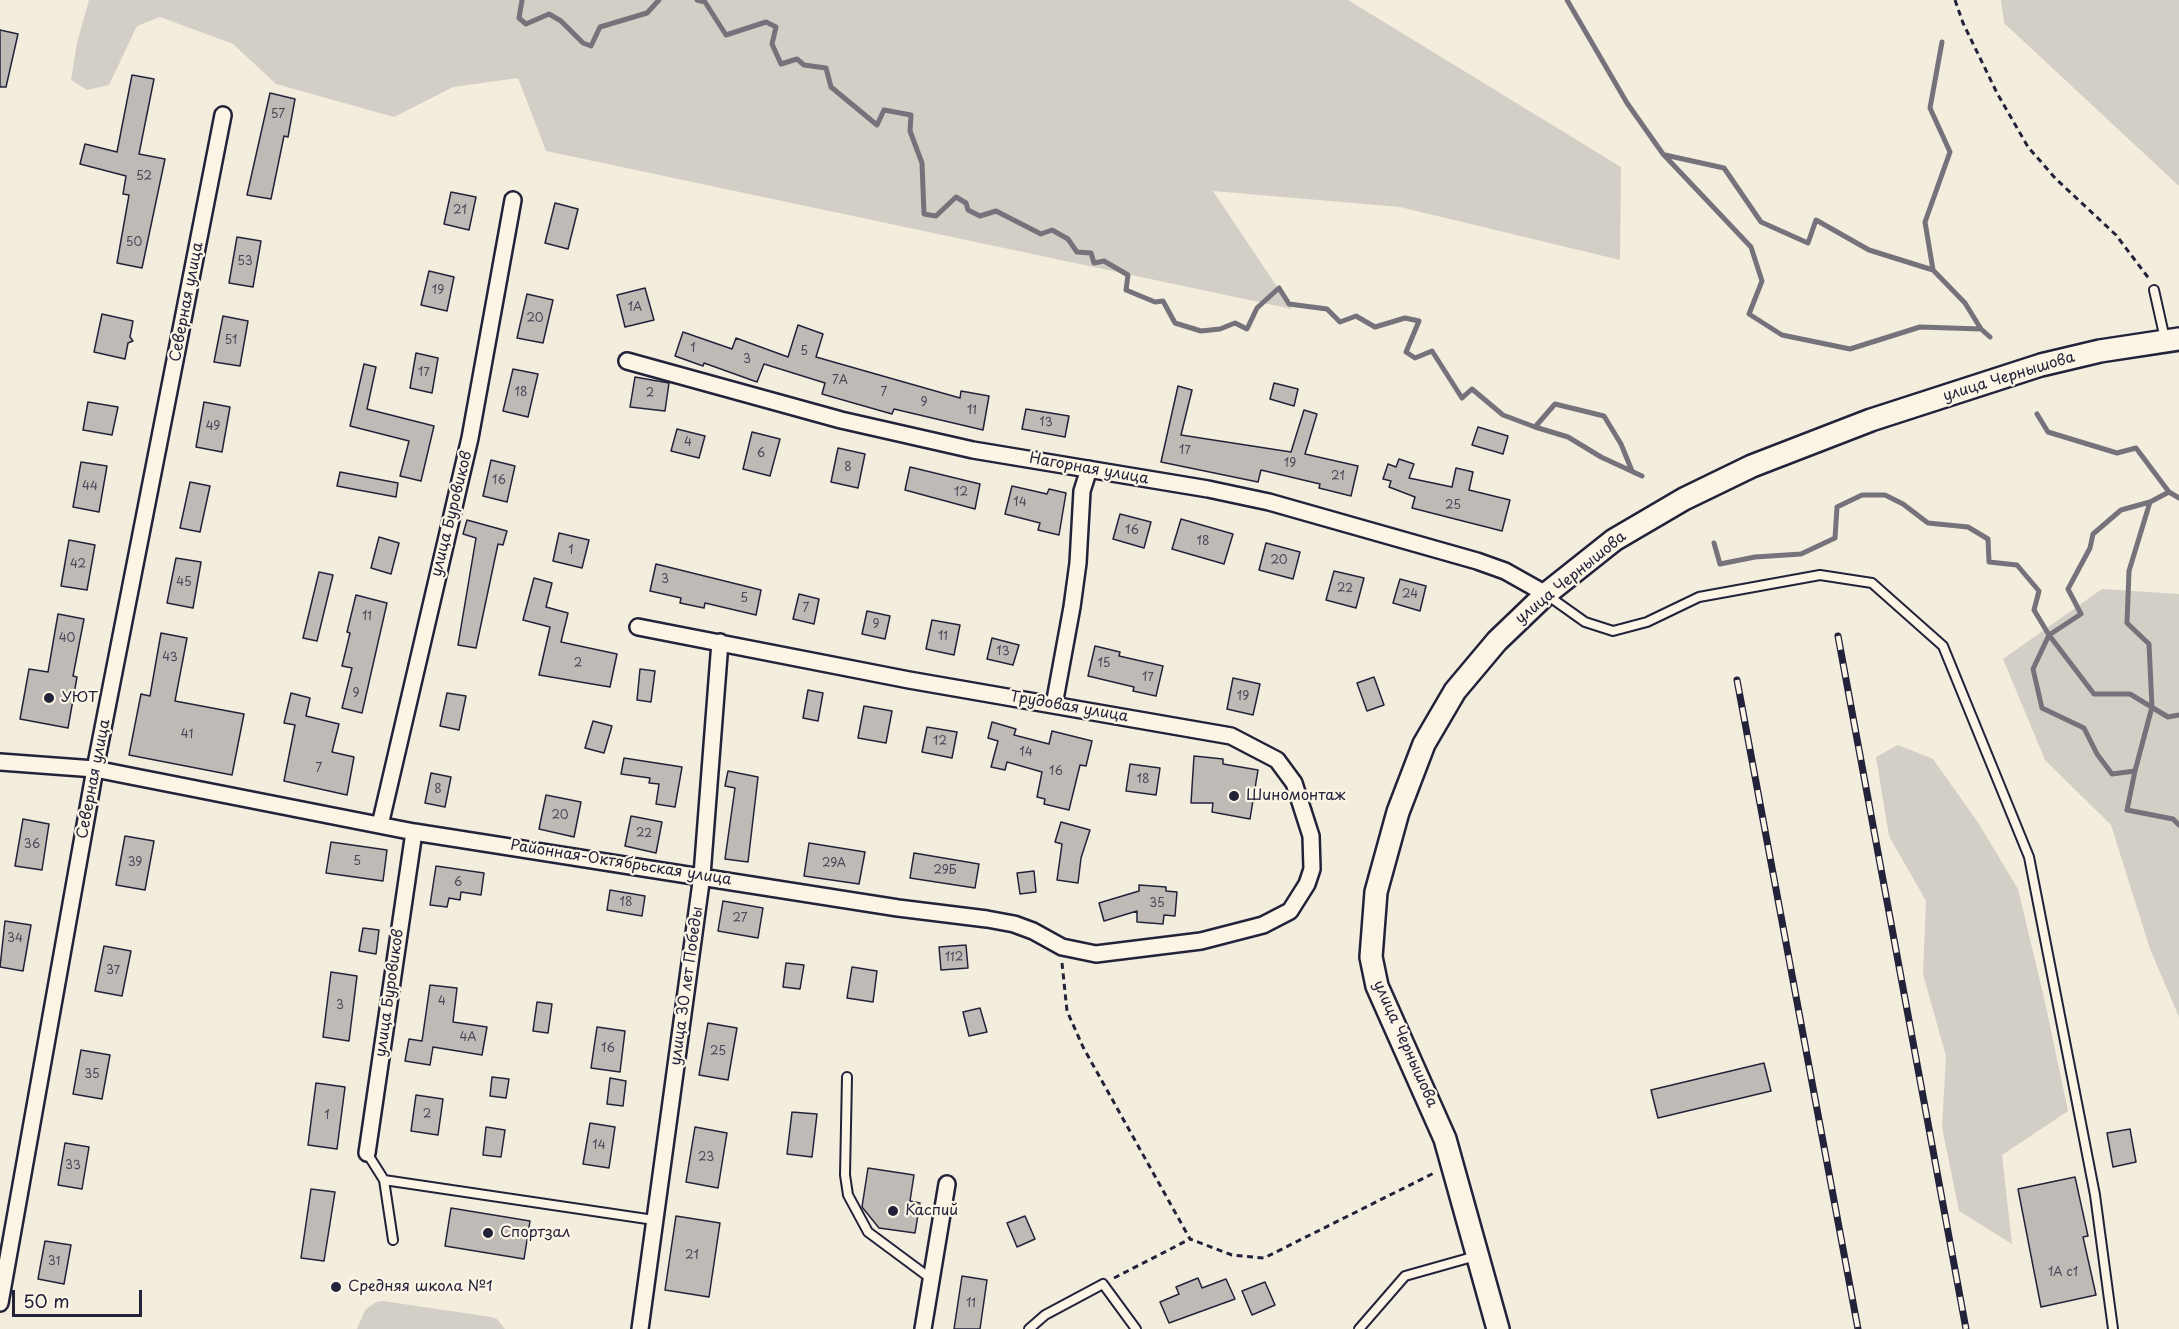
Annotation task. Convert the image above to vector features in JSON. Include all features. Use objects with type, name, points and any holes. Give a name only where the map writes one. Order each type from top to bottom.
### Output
[{"type":"main road","name":"улица Чернышова","points":[[1498,1329],[1436,1116],[1377,986],[1371,957],[1376,892],[1413,771],[1436,719],[1489,650],[1546,594],[1640,523],[1752,466],[1871,420],[2041,365],[2172,340]]},
{"type":"street","name":"Северная улица","points":[[0,1303],[95,769],[223,115]]},
{"type":"street","name":"улица Буровиков","points":[[380,825],[470,438],[513,200]]},
{"type":"street","name":"Нагорная улица","points":[[627,362],[852,422],[973,450],[1269,502],[1477,561],[1515,575],[1546,594]]},
{"type":"street","points":[[1054,705],[1078,563],[1082,491],[1089,469]]},
{"type":"street","name":"Трудовая улица","points":[[638,627],[909,680],[1231,736],[1268,754],[1286,771],[1294,783],[1306,817],[1311,843],[1312,869],[1300,898],[1290,911],[1263,925],[1238,932]]},
{"type":"street","name":"улица 30 лет Победы","points":[[640,1329],[702,875],[720,642]]},
{"type":"street","name":"Районная-Октябрьская улица","points":[[0,762],[95,769],[414,832],[1014,924],[1034,931],[1062,947],[1096,954],[1124,952],[1238,932]]},
{"type":"street","name":"улица Буровиков","points":[[367,1154],[414,832]]},
{"type":"street","points":[[923,1329],[947,1184]]},
{"type":"lane","points":[[2154,290],[2172,340]]},
{"type":"lane","points":[[1546,594],[1585,622],[1613,631],[1647,622],[1699,597],[1820,575],[1872,583],[1943,646],[2030,857],[2095,1195],[2113,1329]]},
{"type":"lane","points":[[847,1077],[845,1175],[852,1205],[868,1232],[930,1278]]},
{"type":"lane","points":[[367,1154],[384,1180],[393,1240]]},
{"type":"lane","points":[[384,1180],[654,1220]]},
{"type":"lane","points":[[1359,1329],[1405,1275],[1478,1256]]},
{"type":"lane","points":[[1029,1329],[1045,1315],[1103,1284],[1136,1329]]},
{"type":"path","points":[[1955,0],[1963,23],[1997,93],[2028,147],[2056,179],[2116,235],[2146,272],[2154,290]]},
{"type":"path","points":[[1062,947],[1061,975],[1067,1011],[1079,1038],[1190,1239],[1232,1255],[1264,1258],[1355,1210],[1452,1165]]},
{"type":"path","points":[[1103,1284],[1190,1239]]},
{"type":"shaded area","points":[[89,0],[1348,0],[1621,167],[1620,260],[1400,207],[1213,191],[1292,309],[546,151],[518,78],[453,87],[394,117],[276,84],[233,44],[160,17],[137,26],[109,85],[87,90],[71,80],[77,43]]},
{"type":"shaded area","points":[[2001,0],[2179,0],[2179,186],[2004,23]]},
{"type":"shaded area","points":[[2102,589],[2179,594],[2179,1017],[2150,949],[2111,825],[2045,760],[2003,659]]},
{"type":"shaded area","points":[[1898,745],[1933,759],[1979,824],[2018,889],[2045,1002],[2068,1111],[2002,1155],[2012,1244],[1959,1211],[1942,1127],[1946,1056],[1923,974],[1926,901],[1889,836],[1876,757]]},
{"type":"shaded area","points":[[383,1301],[491,1317],[497,1319],[505,1329],[357,1329],[365,1310],[376,1302]]},
{"type":"building","points":[[0,30],[18,34],[6,87],[0,87]]},
{"type":"building","points":[[132,75],[154,79],[139,154],[165,159],[142,268],[117,263],[129,195],[123,194],[126,176],[80,164],[85,144],[117,152]]},
{"type":"building","points":[[270,93],[295,99],[288,137],[284,136],[271,199],[247,195]]},
{"type":"building","points":[[451,192],[476,197],[469,230],[444,224]]},
{"type":"building","points":[[555,203],[578,209],[568,249],[545,243]]},
{"type":"building","points":[[237,237],[261,241],[253,287],[229,283]]},
{"type":"building","points":[[429,271],[454,277],[447,311],[421,305]]},
{"type":"building","points":[[645,288],[654,320],[625,327],[617,295]]},
{"type":"building","points":[[527,294],[553,300],[543,343],[517,338]]},
{"type":"building","points":[[102,314],[133,321],[130,337],[133,341],[128,343],[125,359],[94,352]]},
{"type":"building","points":[[223,316],[248,321],[240,366],[214,362]]},
{"type":"building","points":[[798,325],[823,334],[816,357],[960,398],[961,391],[989,396],[983,430],[894,409],[892,414],[822,394],[825,383],[764,364],[757,382],[704,363],[703,366],[675,356],[683,332],[732,349],[736,338],[788,357]]},
{"type":"building","points":[[416,353],[438,358],[432,393],[410,388]]},
{"type":"building","points":[[364,364],[376,367],[367,409],[434,426],[421,481],[400,476],[409,441],[350,426]]},
{"type":"building","points":[[513,369],[538,374],[528,417],[503,411]]},
{"type":"building","points":[[635,377],[669,383],[665,411],[630,407]]},
{"type":"building","points":[[1274,383],[1298,389],[1294,406],[1270,399]]},
{"type":"building","points":[[1178,386],[1192,390],[1181,435],[1291,452],[1304,410],[1317,414],[1305,454],[1358,466],[1351,496],[1319,488],[1320,484],[1261,470],[1258,482],[1161,462]]},
{"type":"building","points":[[88,402],[118,407],[112,435],[83,430]]},
{"type":"building","points":[[204,402],[230,407],[222,452],[196,447]]},
{"type":"building","points":[[1026,409],[1069,416],[1065,437],[1022,429]]},
{"type":"building","points":[[1478,427],[1508,436],[1503,454],[1472,445]]},
{"type":"building","points":[[677,429],[705,436],[699,458],[671,451]]},
{"type":"building","points":[[752,432],[780,439],[770,476],[743,469]]},
{"type":"building","points":[[838,448],[865,454],[858,488],[831,482]]},
{"type":"building","points":[[1399,459],[1414,464],[1409,478],[1452,487],[1456,468],[1473,472],[1469,490],[1510,500],[1502,531],[1412,508],[1415,497],[1389,487],[1391,481],[1383,479],[1388,464],[1396,467]]},
{"type":"building","points":[[491,460],[515,466],[507,502],[483,496]]},
{"type":"building","points":[[81,462],[107,466],[99,512],[73,507]]},
{"type":"building","points":[[910,467],[980,484],[975,509],[905,490]]},
{"type":"building","points":[[340,472],[398,483],[396,497],[337,486]]},
{"type":"building","points":[[190,482],[210,486],[200,532],[180,528]]},
{"type":"building","points":[[1012,486],[1047,494],[1049,489],[1066,493],[1059,535],[1038,530],[1040,523],[1005,514]]},
{"type":"building","points":[[1120,514],[1151,522],[1144,548],[1113,539]]},
{"type":"building","points":[[1181,519],[1233,534],[1224,564],[1172,549]]},
{"type":"building","points":[[467,520],[507,531],[503,545],[498,544],[476,648],[458,645],[476,538],[463,534]]},
{"type":"building","points":[[559,533],[589,540],[582,568],[553,561]]},
{"type":"building","points":[[379,537],[399,543],[391,574],[371,568]]},
{"type":"building","points":[[69,540],[95,545],[87,590],[61,586]]},
{"type":"building","points":[[1266,543],[1300,552],[1293,579],[1259,570]]},
{"type":"building","points":[[176,558],[201,562],[193,608],[167,603]]},
{"type":"building","points":[[656,564],[761,590],[756,615],[705,603],[704,608],[680,603],[681,598],[650,591]]},
{"type":"building","points":[[1334,571],[1364,578],[1356,608],[1326,600]]},
{"type":"building","points":[[319,572],[333,575],[317,641],[303,638]]},
{"type":"building","points":[[534,578],[552,583],[546,607],[568,613],[561,642],[617,654],[610,687],[539,675],[550,627],[523,620]]},
{"type":"building","points":[[1400,579],[1426,586],[1420,611],[1393,603]]},
{"type":"building","points":[[799,594],[819,599],[814,624],[793,619]]},
{"type":"building","points":[[356,595],[387,603],[362,713],[342,708],[352,668],[342,666]]},
{"type":"building","points":[[867,611],[890,616],[885,639],[862,634]]},
{"type":"building","name":"УЮТ","points":[[58,614],[84,619],[73,676],[77,677],[68,728],[20,719],[29,669],[48,672]]},
{"type":"building","points":[[932,620],[960,625],[954,655],[926,649]]},
{"type":"building","points":[[161,633],[187,638],[175,701],[244,714],[232,775],[129,755],[141,694],[150,696]]},
{"type":"building","points":[[992,638],[1019,645],[1013,665],[987,659]]},
{"type":"building","points":[[1095,646],[1120,652],[1119,656],[1163,666],[1156,696],[1133,691],[1134,687],[1088,676]]},
{"type":"building","points":[[640,669],[655,671],[651,702],[637,700]]},
{"type":"building","points":[[1374,677],[1384,705],[1367,711],[1357,683]]},
{"type":"building","points":[[1233,678],[1260,684],[1253,715],[1227,709]]},
{"type":"building","points":[[808,690],[823,693],[818,721],[803,718]]},
{"type":"building","points":[[291,693],[310,698],[306,716],[339,724],[332,752],[354,757],[347,795],[284,781],[295,725],[284,723]]},
{"type":"building","points":[[447,693],[466,696],[459,730],[440,726]]},
{"type":"building","points":[[864,706],[892,711],[886,743],[858,738]]},
{"type":"building","points":[[593,721],[612,726],[604,753],[585,748]]},
{"type":"building","points":[[992,722],[1016,729],[1014,735],[1049,744],[1052,731],[1092,741],[1086,766],[1080,765],[1069,810],[1044,804],[1045,799],[1037,797],[1042,772],[1007,762],[1005,770],[991,767],[998,741],[988,738]]},
{"type":"building","points":[[927,727],[957,732],[952,758],[922,752]]},
{"type":"building","points":[[1194,756],[1223,759],[1223,764],[1258,770],[1250,819],[1212,812],[1213,803],[1191,803]]},
{"type":"building","points":[[624,758],[682,767],[675,807],[656,804],[659,784],[649,783],[650,778],[621,774]]},
{"type":"building","points":[[1130,764],[1160,768],[1156,795],[1126,791]]},
{"type":"building","points":[[728,771],[758,777],[748,862],[725,859],[735,788],[725,786]]},
{"type":"building","points":[[431,773],[451,777],[445,807],[425,803]]},
{"type":"building","points":[[546,795],[581,802],[574,837],[539,829]]},
{"type":"building","points":[[631,816],[662,822],[656,853],[625,846]]},
{"type":"building","points":[[23,819],[49,824],[42,870],[15,866]]},
{"type":"building","points":[[1061,822],[1090,830],[1081,858],[1078,883],[1057,880],[1062,844],[1055,842]]},
{"type":"building","points":[[125,836],[154,841],[145,890],[116,885]]},
{"type":"building","points":[[331,842],[387,850],[383,881],[326,873]]},
{"type":"building","points":[[809,843],[865,852],[859,884],[804,876]]},
{"type":"building","points":[[914,853],[979,864],[975,888],[910,878]]},
{"type":"building","points":[[436,866],[484,873],[481,895],[461,892],[460,900],[449,898],[447,907],[430,905]]},
{"type":"building","points":[[1034,871],[1036,892],[1020,894],[1017,873]]},
{"type":"building","points":[[1139,885],[1166,887],[1166,891],[1177,892],[1175,916],[1164,915],[1163,924],[1137,922],[1137,911],[1104,921],[1099,903],[1139,891]]},
{"type":"building","points":[[610,890],[645,896],[642,916],[607,910]]},
{"type":"building","points":[[723,901],[763,908],[758,938],[718,931]]},
{"type":"building","points":[[5,921],[31,925],[23,971],[0,967]]},
{"type":"building","points":[[363,928],[379,930],[376,954],[359,951]]},
{"type":"building","points":[[966,945],[968,968],[941,970],[939,947]]},
{"type":"building","points":[[104,946],[131,951],[122,996],[95,991]]},
{"type":"building","points":[[786,963],[804,965],[800,989],[783,987]]},
{"type":"building","points":[[852,967],[877,971],[873,1002],[847,998]]},
{"type":"building","points":[[331,972],[357,976],[349,1041],[323,1037]]},
{"type":"building","points":[[430,985],[457,988],[453,1022],[487,1027],[482,1055],[433,1047],[430,1065],[405,1061],[409,1039],[422,1041]]},
{"type":"building","points":[[537,1002],[552,1004],[548,1033],[533,1031]]},
{"type":"building","points":[[980,1008],[987,1032],[969,1036],[963,1012]]},
{"type":"building","points":[[708,1023],[737,1028],[728,1080],[699,1075]]},
{"type":"building","points":[[597,1027],[625,1031],[620,1072],[591,1068]]},
{"type":"building","points":[[81,1050],[110,1055],[102,1099],[73,1094]]},
{"type":"building","points":[[1764,1063],[1771,1091],[1658,1118],[1651,1090]]},
{"type":"building","points":[[492,1077],[509,1079],[506,1098],[490,1096]]},
{"type":"building","points":[[610,1078],[626,1081],[623,1106],[607,1104]]},
{"type":"building","points":[[316,1083],[345,1087],[337,1149],[308,1145]]},
{"type":"building","points":[[416,1095],[443,1099],[438,1135],[411,1131]]},
{"type":"building","points":[[792,1112],[817,1114],[812,1157],[787,1154]]},
{"type":"building","points":[[590,1123],[615,1127],[609,1168],[583,1164]]},
{"type":"building","points":[[486,1127],[505,1130],[501,1157],[483,1155]]},
{"type":"building","points":[[695,1127],[727,1133],[718,1188],[686,1182]]},
{"type":"building","points":[[2130,1129],[2136,1162],[2113,1167],[2107,1133]]},
{"type":"building","points":[[65,1143],[89,1147],[82,1189],[58,1185]]},
{"type":"building","points":[[868,1168],[914,1175],[910,1201],[920,1203],[915,1233],[879,1228],[862,1207]]},
{"type":"building","points":[[2075,1177],[2088,1236],[2083,1237],[2096,1295],[2041,1307],[2018,1189]]},
{"type":"building","points":[[311,1189],[335,1192],[324,1261],[301,1258]]},
{"type":"building","name":"Спортзал","points":[[451,1208],[530,1221],[524,1259],[445,1246]]},
{"type":"building","points":[[676,1216],[720,1223],[709,1297],[665,1290]]},
{"type":"building","points":[[1025,1216],[1035,1239],[1017,1247],[1007,1223]]},
{"type":"building","points":[[45,1241],[71,1245],[64,1284],[38,1279]]},
{"type":"building","points":[[962,1276],[987,1280],[980,1329],[954,1329]]},
{"type":"building","points":[[1198,1278],[1202,1288],[1226,1279],[1235,1299],[1169,1323],[1160,1302],[1179,1294],[1176,1287]]},
{"type":"building","points":[[1265,1282],[1275,1305],[1252,1315],[1242,1291]]},
{"type":"waterway","points":[[522,0],[519,18],[526,24],[549,14],[561,21],[583,43],[591,46],[600,27],[647,13],[659,0]]},
{"type":"waterway","points":[[697,0],[705,2],[726,35],[766,22],[776,27],[772,44],[781,64],[797,59],[804,65],[826,68],[831,87],[877,125],[884,110],[911,115],[910,131],[922,163],[924,214],[936,216],[956,197],[966,203],[968,210],[980,216],[996,211],[1041,234],[1052,230],[1068,239],[1077,252],[1091,253],[1094,263],[1104,261],[1128,275],[1126,290],[1155,302],[1163,301],[1175,323],[1201,331],[1220,329],[1235,323],[1247,329],[1257,308],[1279,288],[1289,304],[1327,309],[1340,322],[1356,316],[1375,327],[1405,318],[1419,321],[1406,352],[1415,358],[1432,351],[1462,398],[1472,389],[1503,415],[1535,427],[1555,404],[1604,416],[1621,444],[1632,471]]},
{"type":"waterway","points":[[1567,0],[1627,103],[1663,154],[1751,247],[1762,281],[1749,314],[1782,335],[1850,349],[1920,327],[1981,329],[1990,337]]},
{"type":"waterway","points":[[1942,42],[1930,108],[1950,152],[1925,222],[1933,270],[1965,303],[1981,329]]},
{"type":"waterway","points":[[1665,155],[1724,168],[1761,222],[1808,243],[1816,220],[1869,250],[1933,270]]},
{"type":"waterway","points":[[2037,414],[2048,432],[2117,453],[2136,448],[2169,492],[2150,502],[2121,510],[2093,534],[2090,548],[2068,589],[2081,614],[2049,635],[2033,669],[2042,708],[2084,728],[2097,754],[2112,774],[2135,771],[2127,810],[2173,819],[2179,825]]},
{"type":"waterway","points":[[1535,427],[1568,437],[1601,457],[1642,476]]},
{"type":"waterway","points":[[2169,492],[2179,498]]},
{"type":"waterway","points":[[1714,543],[1720,564],[1755,557],[1801,554],[1835,538],[1837,507],[1862,495],[1885,495],[1903,504],[1928,523],[1968,527],[1988,539],[1989,562],[2017,565],[2039,591],[2034,610],[2049,635],[2094,694],[2130,694],[2168,717],[2179,715]]},
{"type":"waterway","points":[[2135,771],[2152,707],[2149,644],[2127,623],[2129,571],[2150,502]]},
{"type":"railway","points":[[1838,636],[1966,1329]]},
{"type":"railway","points":[[1737,680],[1858,1329]]},
{"type":"place","name":"УЮТ","points":[[49,698]]},
{"type":"place","name":"Шиномонтаж","points":[[1234,796]]},
{"type":"place","name":"Каспий","points":[[893,1211]]},
{"type":"place","name":"Спортзал","points":[[488,1233]]},
{"type":"place","name":"Средняя школа №1","points":[[336,1287]]}]
